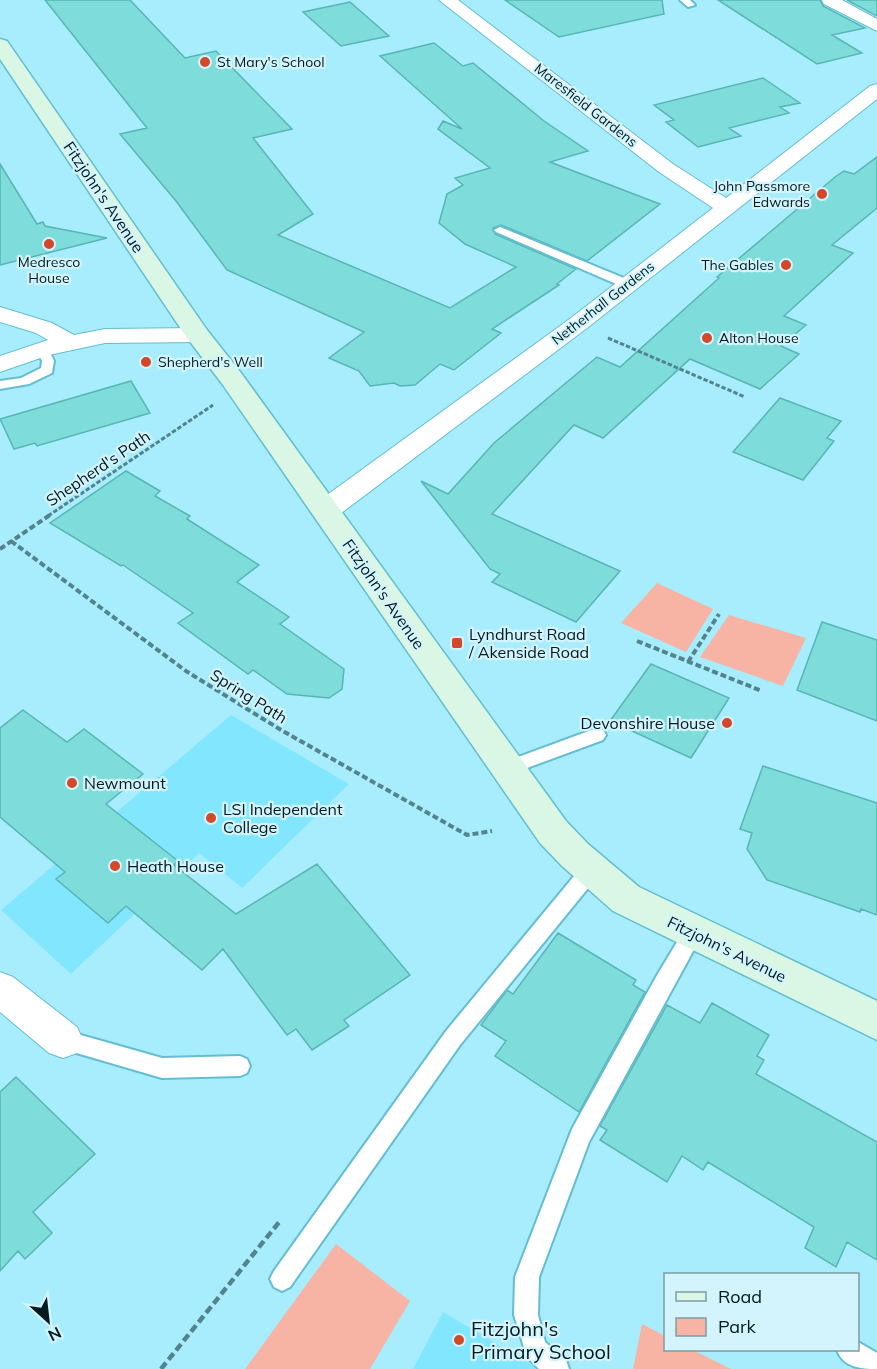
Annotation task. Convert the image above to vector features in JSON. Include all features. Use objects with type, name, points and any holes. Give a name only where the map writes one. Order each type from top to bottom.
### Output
[{"type":"main road","name":"Fitzjohn's Avenue","points":[[0,45],[198,335],[326,510],[554,832],[591,870],[626,899],[877,1021]]},
{"type":"street","name":"Maresfield Gardens","points":[[447,0],[666,168],[726,207]]},
{"type":"street","points":[[830,0],[877,26]]},
{"type":"street","name":"Netherhall Gardens","points":[[326,510],[579,323],[877,90]]},
{"type":"street","points":[[0,314],[44,328],[68,342]]},
{"type":"street","points":[[0,365],[42,349],[105,336],[198,335]]},
{"type":"street","points":[[0,989],[63,1040]]},
{"type":"lane","points":[[500,230],[627,284]]},
{"type":"lane","points":[[0,385],[24,381],[47,370],[48,361],[42,349]]},
{"type":"lane","points":[[508,768],[597,735]]},
{"type":"lane","points":[[282,1279],[453,1038],[591,870]]},
{"type":"lane","points":[[557,1369],[535,1349],[526,1315],[528,1277],[580,1137],[663,983],[693,933]]},
{"type":"lane","points":[[63,1040],[162,1068],[240,1066]]},
{"type":"lane","points":[[851,1351],[877,1367]]},
{"type":"path","points":[[579,323],[602,336],[745,397]]},
{"type":"path","name":"Shepherd's Path","points":[[0,549],[210,407]]},
{"type":"path","name":"Spring Path","points":[[11,541],[186,671],[281,730],[467,835],[492,831]]},
{"type":"path","points":[[688,662],[720,614]]},
{"type":"path","points":[[637,641],[762,691]]},
{"type":"shaded area","name":"LSI Independent College","points":[[231,715],[349,784],[242,888],[199,853],[71,974],[1,910]]},
{"type":"shaded area","name":"Fitzjohn's Primary School","points":[[443,1312],[539,1369],[413,1369]]},
{"type":"green space","points":[[657,583],[713,609],[686,652],[621,623]]},
{"type":"green space","points":[[729,615],[806,638],[783,686],[700,657]]},
{"type":"green space","points":[[336,1244],[410,1301],[370,1369],[245,1369]]},
{"type":"green space","points":[[642,1324],[664,1335],[664,1351],[695,1351],[731,1369],[633,1369]]},
{"type":"building","points":[[45,0],[130,0],[185,58],[216,51],[292,129],[253,138],[313,214],[278,235],[450,308],[516,267],[465,244],[439,223],[447,194],[463,185],[455,178],[490,168],[438,129],[443,121],[462,129],[380,56],[434,43],[463,66],[473,63],[544,121],[588,151],[550,162],[660,204],[587,261],[501,225],[493,228],[495,234],[576,269],[557,284],[559,285],[492,329],[501,333],[454,370],[440,364],[415,385],[400,386],[394,383],[370,386],[359,371],[329,358],[364,332],[227,270],[176,201],[120,134],[147,128]]},
{"type":"building","points":[[505,0],[662,0],[664,14],[559,37]]},
{"type":"building","points":[[718,0],[820,0],[823,6],[865,28],[832,35],[862,53],[817,64]]},
{"type":"building","points":[[847,0],[877,0],[877,16]]},
{"type":"building","points":[[350,2],[389,36],[341,46],[303,12]]},
{"type":"building","points":[[763,78],[800,103],[780,107],[789,113],[729,128],[741,136],[698,147],[666,122],[674,120],[654,105]]},
{"type":"building","points":[[877,157],[877,208],[832,245],[853,253],[784,316],[806,325],[781,346],[799,354],[760,389],[690,359],[603,438],[574,425],[492,514],[620,571],[576,622],[492,582],[500,574],[490,569],[421,481],[448,494],[494,443],[597,357],[620,367],[719,278],[717,277],[835,177],[844,171],[854,174]]},
{"type":"building","points":[[0,164],[37,224],[43,222],[45,226],[107,238],[0,265]]},
{"type":"building","points":[[131,381],[150,413],[37,446],[35,443],[14,449],[0,419]]},
{"type":"building","points":[[780,398],[841,421],[827,438],[834,441],[803,480],[733,452]]},
{"type":"building","points":[[126,471],[160,491],[155,496],[190,516],[187,519],[259,565],[237,582],[289,617],[280,624],[344,669],[342,689],[329,698],[287,694],[253,670],[248,674],[178,623],[193,613],[123,565],[121,566],[50,523]]},
{"type":"building","points":[[822,622],[877,640],[877,721],[797,690]]},
{"type":"building","points":[[651,664],[729,698],[691,758],[610,721]]},
{"type":"building","points":[[23,710],[67,742],[84,729],[143,774],[106,804],[178,861],[174,865],[236,914],[317,864],[410,975],[344,1020],[349,1026],[312,1050],[296,1029],[287,1035],[223,949],[202,970],[126,906],[108,923],[56,879],[65,872],[0,817],[0,728]]},
{"type":"building","points":[[763,766],[877,803],[877,915],[861,909],[860,912],[767,880],[747,849],[752,833],[740,829]]},
{"type":"building","points":[[558,933],[636,980],[633,985],[645,992],[579,1112],[495,1056],[506,1041],[481,1025],[507,990],[513,994]]},
{"type":"building","points":[[712,1003],[769,1035],[757,1056],[764,1060],[756,1074],[877,1142],[877,1260],[847,1242],[836,1267],[805,1248],[814,1227],[708,1162],[703,1170],[682,1156],[667,1182],[600,1140],[607,1130],[600,1126],[667,1005],[700,1023]]},
{"type":"building","points":[[16,1077],[95,1154],[33,1212],[52,1233],[25,1259],[18,1251],[0,1271],[0,1092]]},
{"type":"place","name":"St Mary's School","points":[[205,62]]},
{"type":"place","name":"John Passmore Edwards","points":[[822,194]]},
{"type":"place","name":"Medresco House","points":[[49,244]]},
{"type":"place","name":"The Gables","points":[[786,265]]},
{"type":"place","name":"Alton House","points":[[707,338]]},
{"type":"place","name":"Shepherd's Well","points":[[146,362]]},
{"type":"place","name":"Lyndhurst Road / Akenside Road","points":[[457,643]]},
{"type":"place","name":"Devonshire House","points":[[727,723]]},
{"type":"place","name":"Newmount","points":[[72,783]]},
{"type":"place","name":"LSI Independent College","points":[[211,818]]},
{"type":"place","name":"Heath House","points":[[115,866]]},
{"type":"place","name":"Fitzjohn's Primary School","points":[[459,1340]]}]
